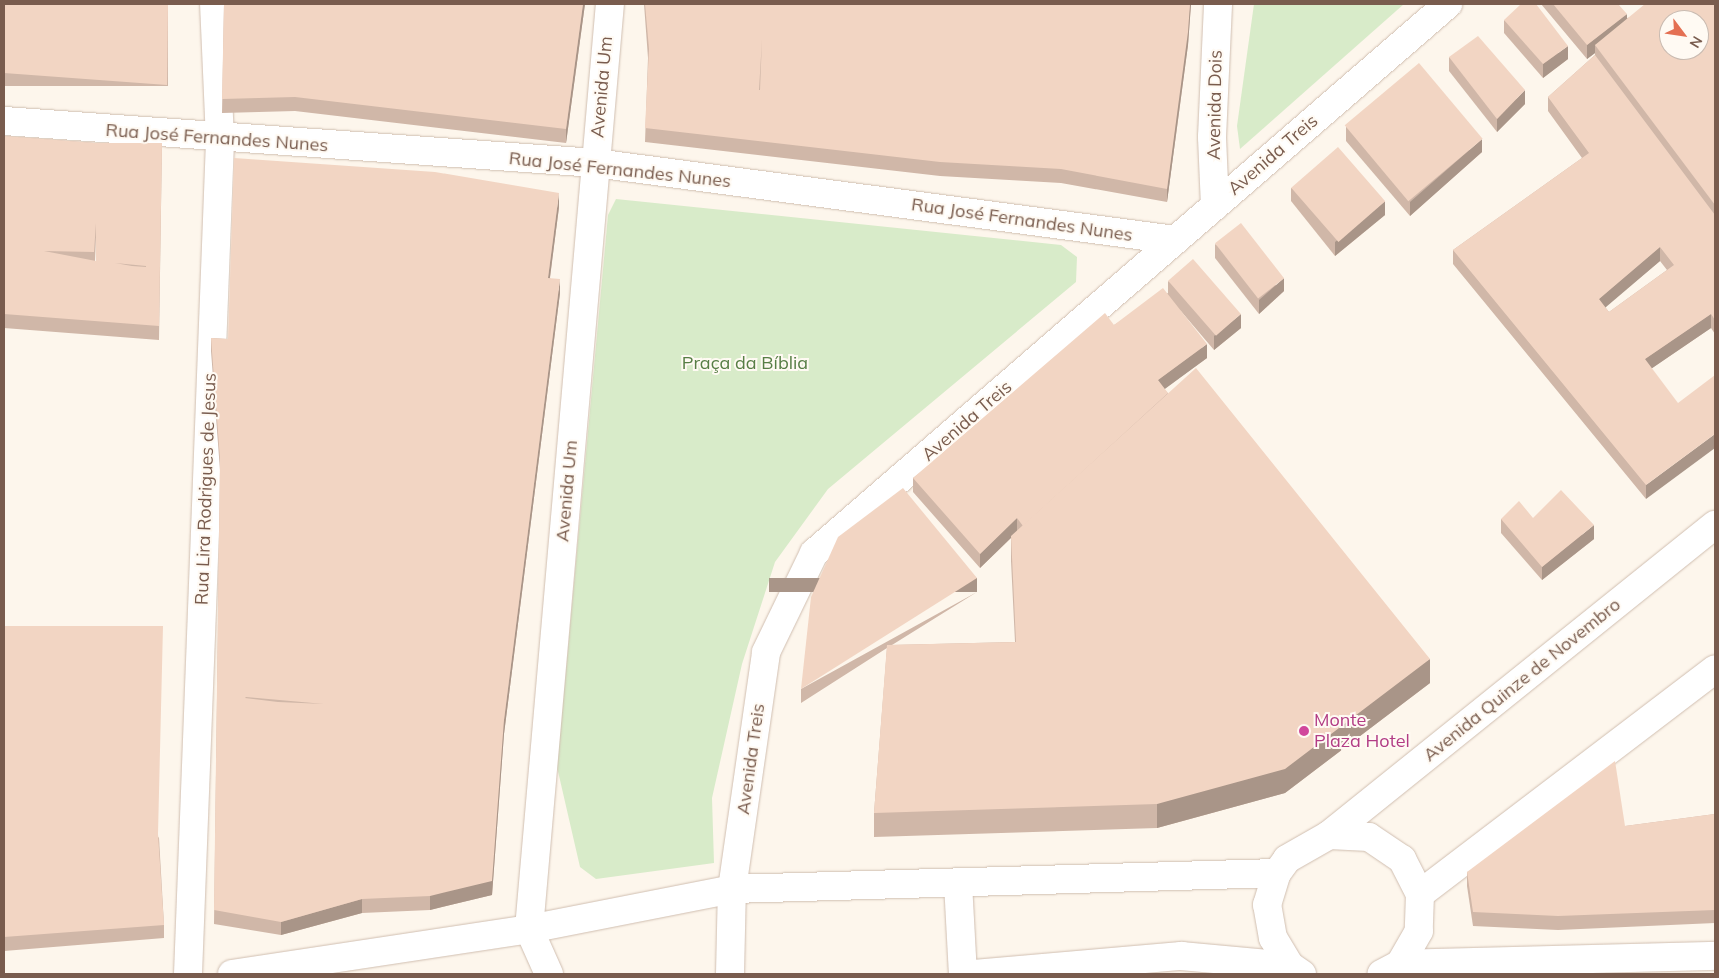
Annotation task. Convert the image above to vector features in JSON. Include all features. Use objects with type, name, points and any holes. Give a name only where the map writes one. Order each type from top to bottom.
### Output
[{"type":"street","name":"Rua Lira Rodrigues de Jesus","points":[[188,974],[220,140],[214,4]]},
{"type":"street","name":"Avenida Um","points":[[549,974],[529,929],[610,4]]},
{"type":"street","name":"Avenida Dois","points":[[1215,206],[1212,137],[1218,4]]},
{"type":"street","name":"Avenida Treis","points":[[730,974],[732,889],[766,652],[814,553],[1448,4]]},
{"type":"street","name":"Rua José Fernandes Nunes","points":[[4,121],[220,140],[595,163],[1175,240]]},
{"type":"street","name":"Avenida Quinze de Novembro","points":[[1277,873],[1287,859],[1329,835],[1715,525]]},
{"type":"street","points":[[1420,894],[1715,670]]},
{"type":"street","points":[[1329,835],[1369,837],[1402,859],[1420,894],[1419,931],[1390,969]]},
{"type":"street","points":[[232,974],[529,929],[732,889],[1277,873],[1267,905],[1272,938],[1296,970]]},
{"type":"street","points":[[958,883],[963,974]]},
{"type":"street","points":[[1390,969],[1715,956]]},
{"type":"street","points":[[974,974],[1183,965],[1296,970]]},
{"type":"green space","points":[[1254,4],[1404,4],[1240,149],[1237,126]]},
{"type":"green space","name":"Praça da Bíblia","points":[[616,199],[1061,245],[1077,257],[1076,282],[828,489],[775,562],[742,664],[712,798],[714,863],[596,879],[580,867],[557,767],[608,215]]},
{"type":"building","points":[[4,4],[168,4],[167,85],[4,73]]},
{"type":"building","points":[[224,4],[583,4],[566,129],[295,97],[222,99]]},
{"type":"building","points":[[645,4],[1190,4],[1167,189],[1061,169],[940,162],[645,128],[649,49]],"holes":[[[762,39],[760,90],[759,90]]]},
{"type":"building","points":[[1521,4],[1536,4],[1568,46],[1543,64],[1504,20]]},
{"type":"building","points":[[1553,4],[1618,4],[1627,14],[1587,45]]},
{"type":"building","points":[[1645,4],[1715,4],[1715,205],[1595,45]]},
{"type":"building","points":[[1478,36],[1525,90],[1497,119],[1449,57]]},
{"type":"building","points":[[1595,55],[1715,215],[1715,320],[1711,314],[1645,359],[1678,403],[1715,375],[1715,434],[1646,485],[1453,250],[1589,153],[1548,97]],"holes":[[[1660,247],[1674,265],[1609,312],[1599,299]]]},
{"type":"building","points":[[1419,63],[1483,139],[1408,201],[1345,125]]},
{"type":"building","points":[[4,136],[96,143],[162,143],[159,326],[4,314]],"holes":[[[96,223],[96,261],[44,251],[94,252]],[[115,263],[146,266],[146,267],[132,266]]]},
{"type":"building","points":[[1338,147],[1385,201],[1338,242],[1291,188]]},
{"type":"building","points":[[234,158],[435,172],[559,193],[548,278],[560,279],[504,720],[492,881],[430,896],[362,899],[281,922],[214,910],[220,459],[211,338],[228,339]],"holes":[[[246,697],[324,704],[278,702],[245,698]]]},
{"type":"building","points":[[1241,223],[1284,278],[1258,298],[1215,243]]},
{"type":"building","points":[[1193,259],[1241,314],[1216,336],[1168,281]]},
{"type":"building","points":[[1163,288],[1207,344],[1158,380],[1168,393],[1023,526],[1017,518],[980,554],[913,478],[1105,313],[1114,325]]},
{"type":"building","points":[[1196,368],[1430,659],[1285,769],[1157,804],[874,813],[887,645],[1016,642],[1011,536]]},
{"type":"building","points":[[903,488],[977,578],[801,689],[811,597],[838,537]]},
{"type":"building","points":[[1561,490],[1594,525],[1542,567],[1501,519],[1519,501],[1533,518]]},
{"type":"building","points":[[4,626],[163,626],[158,834],[164,925],[4,937]]},
{"type":"building","points":[[1615,761],[1625,826],[1715,814],[1715,910],[1558,916],[1473,912],[1467,872]]},
{"type":"place","name":"Monte Plaza Hotel","points":[[1304,731]]}]
